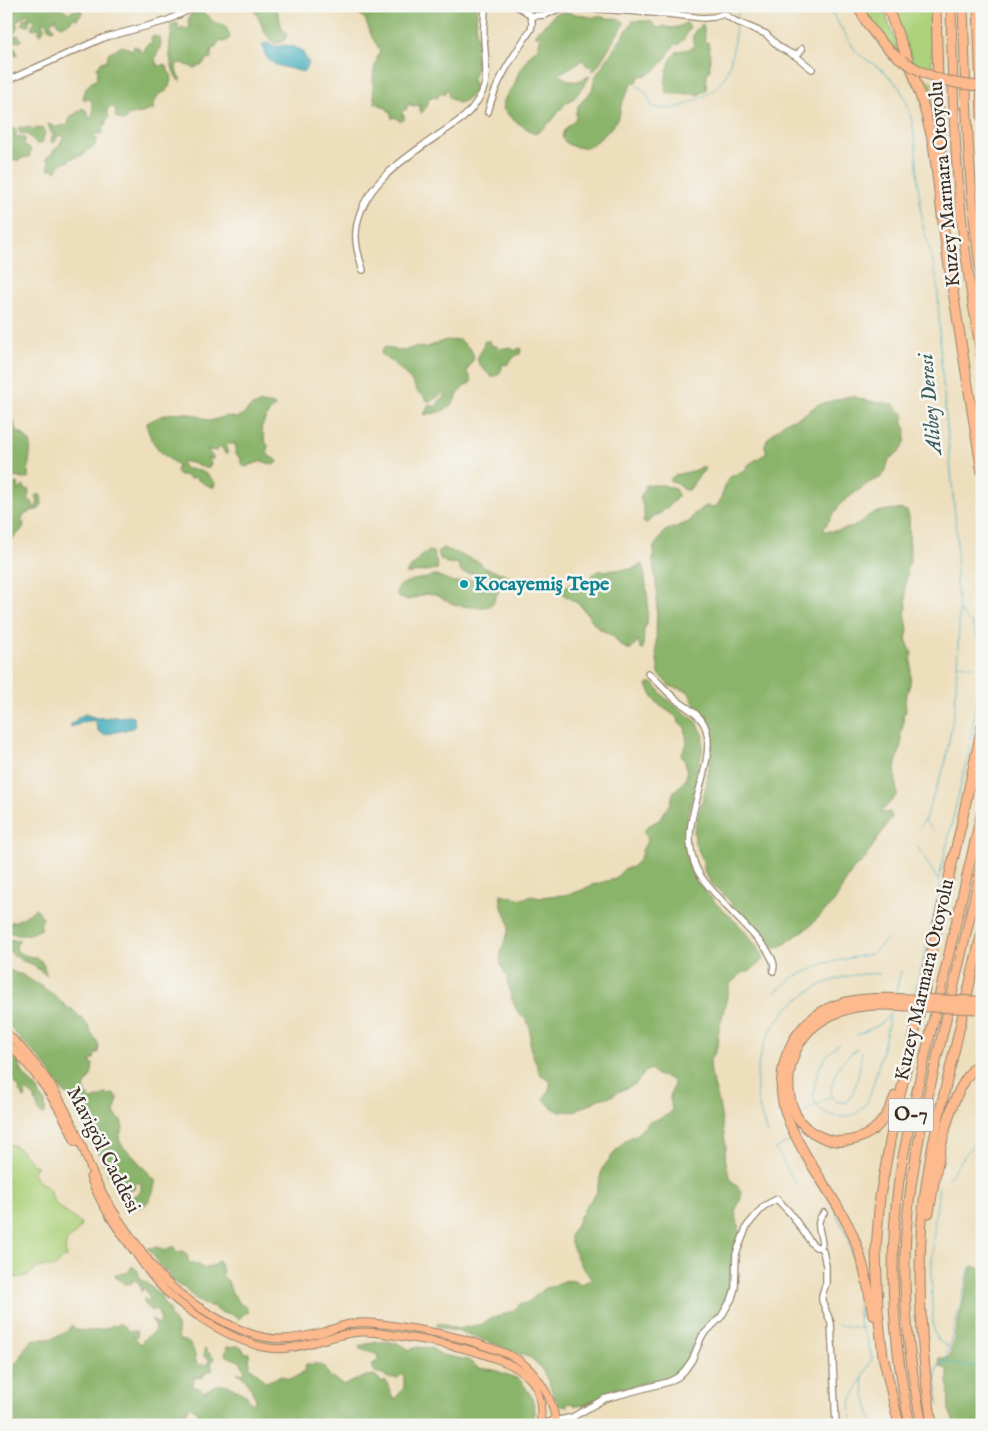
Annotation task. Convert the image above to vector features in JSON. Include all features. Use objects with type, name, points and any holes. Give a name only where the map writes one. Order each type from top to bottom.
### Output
[{"type":"highway","points":[[858,6],[875,34],[890,51],[902,60],[924,73],[944,81],[982,86]]},
{"type":"highway","points":[[887,6],[914,73],[929,127],[982,472]]},
{"type":"highway","points":[[936,6],[939,121],[952,282]]},
{"type":"highway","name":"Kuzey Marmara Otoyolu","points":[[951,6],[958,178],[967,261],[982,359]]},
{"type":"highway","name":"Kuzey Marmara Otoyolu","points":[[963,6],[968,155],[982,281]]},
{"type":"highway","points":[[978,6],[982,116]]},
{"type":"highway","points":[[899,1425],[885,1364],[878,1311],[876,1250],[878,1214],[884,1168],[893,1125],[926,985],[930,958],[966,803],[982,724]]},
{"type":"highway","name":"Kuzey Marmara Otoyolu","points":[[910,1425],[899,1361],[894,1302],[894,1252],[899,1182],[912,1110],[982,811]]},
{"type":"highway","name":"Kuzey Marmara Otoyolu","points":[[922,1425],[914,1383],[907,1317],[905,1257],[909,1203],[923,1117],[982,865]]},
{"type":"highway","points":[[932,1425],[921,1310],[922,1219],[936,1130],[982,933]]},
{"type":"highway","points":[[910,1002],[850,1009],[830,1016],[809,1031],[802,1040],[790,1070],[790,1095],[794,1112],[813,1134],[825,1139],[842,1142],[849,1141],[872,1131],[884,1118],[892,1104],[897,1087],[924,975],[930,958]]},
{"type":"highway","points":[[896,1413],[888,1394],[866,1277],[858,1251],[850,1230],[806,1154],[786,1114],[781,1090],[781,1077],[785,1059],[800,1031],[819,1014],[839,1004],[882,998],[910,1002],[979,1005]]},
{"type":"highway","points":[[925,1366],[925,1246],[931,1196],[943,1137],[953,1101],[970,1071],[982,1058]]},
{"type":"main road","name":"Mavigöl Caddesi","points":[[6,1032],[49,1080],[73,1124],[96,1181],[123,1226],[159,1274],[191,1301],[232,1326],[262,1338],[275,1340],[364,1323],[385,1324],[438,1333],[470,1341],[508,1354],[527,1366],[540,1381],[552,1406],[550,1423]]},
{"type":"main road","name":"Mavigöl Caddesi","points":[[6,1042],[31,1068],[51,1096],[71,1133],[95,1190],[107,1213],[122,1235],[158,1283],[190,1310],[231,1335],[273,1349],[302,1346],[340,1335],[363,1332],[383,1333],[436,1342],[469,1350],[507,1363],[521,1372],[532,1382],[550,1423]]},
{"type":"street","points":[[6,81],[103,38],[166,21],[197,6]]},
{"type":"street","points":[[363,270],[356,244],[356,232],[362,206],[366,198],[373,188],[394,168],[473,109],[483,92],[487,77],[483,34],[485,6]]},
{"type":"street","points":[[488,112],[492,95],[500,77],[513,54],[531,29],[531,16],[525,10],[516,6]]},
{"type":"street","points":[[531,16],[545,15],[564,8],[586,8],[702,18],[724,14],[734,21],[766,34],[779,47],[812,69]]},
{"type":"street","points":[[792,54],[798,54],[802,49]]},
{"type":"street","points":[[648,673],[702,720],[706,728],[707,753],[690,833],[690,844],[694,862],[702,879],[767,950],[774,961],[773,971]]},
{"type":"street","points":[[563,1425],[571,1418],[604,1399],[668,1382],[678,1377],[685,1370],[692,1360],[702,1336],[717,1322],[729,1305],[734,1293],[735,1261],[738,1245],[747,1226],[769,1203],[777,1199],[791,1214],[812,1244],[820,1246]]},
{"type":"street","points":[[824,1213],[820,1216],[818,1222],[822,1242],[820,1246],[826,1266],[826,1283],[822,1302],[831,1323],[836,1425]]},
{"type":"street","points":[[550,1423],[571,1418]]},
{"type":"green space","points":[[6,6],[57,6],[56,9],[60,7],[69,13],[76,10],[83,12],[77,19],[72,19],[61,26],[56,22],[56,18],[50,23],[54,28],[53,30],[48,28],[47,24],[42,21],[45,28],[41,34],[37,32],[41,28],[31,28],[36,19],[29,19],[28,26],[22,24],[29,13],[16,22],[18,26],[13,34],[10,31],[10,35],[18,35],[22,40],[20,42],[10,40],[14,44],[8,45],[8,47],[16,48],[17,55],[11,57],[6,49]]},
{"type":"green space","points":[[251,6],[276,6],[282,28],[287,34],[284,40],[274,43],[271,40]]},
{"type":"green space","points":[[357,6],[477,6],[477,67],[472,82],[475,83],[475,87],[471,96],[458,103],[451,99],[448,95],[449,91],[446,90],[444,94],[442,92],[436,99],[435,96],[429,98],[427,106],[422,113],[419,111],[420,105],[413,106],[412,104],[411,106],[409,103],[401,115],[404,115],[404,120],[400,121],[394,117],[392,119],[388,110],[375,103],[373,76],[380,50],[372,37],[365,19],[358,13]]},
{"type":"green space","points":[[862,6],[882,6],[896,41],[899,54],[875,30]]},
{"type":"green space","points":[[891,6],[931,6],[932,73],[914,64]]},
{"type":"green space","points":[[200,9],[213,22],[226,27],[230,37],[227,41],[217,43],[216,48],[211,49],[212,59],[208,58],[202,65],[194,68],[182,63],[176,64],[177,74],[182,79],[179,81],[174,73],[170,57],[171,26],[177,23],[179,25],[178,30],[188,29],[190,26],[188,23],[190,15]]},
{"type":"green space","points":[[563,12],[592,17],[617,18],[624,22],[594,71],[592,71],[592,66],[587,66],[583,60],[559,74],[573,81],[580,81],[590,76],[576,96],[566,103],[552,121],[535,134],[512,119],[503,109],[503,103],[507,94],[514,86],[520,69],[538,47],[542,34],[537,37],[536,32],[554,14]]},
{"type":"green space","points":[[633,21],[651,21],[656,27],[660,28],[663,26],[669,28],[680,26],[685,23],[690,26],[684,39],[673,47],[658,67],[647,75],[640,76],[631,85],[622,103],[618,118],[607,132],[589,146],[571,146],[564,141],[563,133],[576,118],[578,106],[592,90],[595,77]]},
{"type":"green space","points":[[703,24],[704,40],[706,43],[708,42],[710,52],[710,70],[707,74],[706,90],[699,95],[666,93],[666,76],[672,58],[679,51],[689,49],[694,45],[694,33]]},
{"type":"green space","points":[[154,36],[160,37],[161,42],[156,58],[157,65],[164,64],[172,76],[168,90],[158,95],[154,109],[130,115],[124,121],[116,118],[116,111],[111,106],[107,110],[109,118],[102,130],[103,133],[95,134],[94,137],[98,139],[95,142],[95,146],[93,148],[90,147],[89,150],[86,149],[85,154],[63,163],[57,170],[55,171],[53,168],[49,170],[49,163],[46,158],[53,153],[64,137],[58,136],[55,142],[52,143],[51,140],[54,133],[51,133],[48,124],[55,128],[57,126],[61,128],[62,125],[66,126],[69,124],[68,120],[71,116],[82,108],[87,111],[90,119],[92,118],[92,102],[89,99],[83,99],[87,87],[96,80],[97,67],[107,60],[109,52],[121,46],[133,50],[134,46],[140,48],[139,51],[142,52],[152,42],[151,38]]},
{"type":"green space","points":[[919,76],[932,82],[935,137]]},
{"type":"green space","points":[[30,127],[33,130],[36,128],[44,129],[42,143],[38,145],[27,134],[20,133],[18,128]]},
{"type":"green space","points":[[6,128],[15,129],[16,138],[20,136],[25,138],[24,145],[31,150],[29,157],[20,158],[19,161],[15,159],[12,161],[6,160],[6,138],[10,139],[11,134],[6,133]]},
{"type":"green space","points":[[446,340],[459,340],[472,351],[474,358],[467,373],[472,381],[463,388],[453,403],[447,408],[440,412],[424,415],[428,406],[436,407],[448,390],[435,399],[427,401],[422,394],[418,393],[407,376],[382,355],[381,351],[385,347],[404,351],[415,347],[425,348]]},
{"type":"green space","points":[[485,341],[490,341],[492,346],[497,346],[500,349],[510,347],[515,351],[519,348],[521,349],[520,354],[515,356],[507,365],[502,364],[502,369],[498,375],[491,377],[478,362],[478,357]]},
{"type":"green space","points":[[850,396],[874,402],[894,404],[898,411],[905,416],[902,421],[906,430],[905,442],[900,451],[889,459],[885,473],[841,503],[824,528],[824,531],[846,529],[859,524],[872,514],[887,510],[898,509],[907,511],[909,517],[910,562],[906,568],[908,574],[905,584],[907,608],[905,612],[908,630],[906,639],[912,654],[910,684],[905,700],[906,712],[903,715],[904,722],[900,734],[902,740],[895,768],[897,795],[881,812],[890,812],[892,817],[863,861],[853,869],[834,902],[810,926],[779,948],[773,948],[764,936],[739,915],[729,900],[712,884],[705,873],[702,858],[695,843],[694,830],[706,787],[711,756],[711,723],[695,705],[688,691],[669,686],[659,674],[656,651],[657,591],[653,561],[654,547],[665,531],[689,522],[694,514],[706,506],[715,507],[720,501],[728,478],[745,470],[749,464],[767,453],[765,446],[767,439],[785,422],[802,416],[817,405]]},
{"type":"green space","points":[[262,403],[274,405],[275,407],[269,412],[261,428],[268,445],[267,452],[269,456],[278,461],[277,463],[274,465],[262,461],[245,467],[241,464],[241,459],[235,453],[236,444],[227,444],[228,453],[225,454],[219,446],[217,451],[207,450],[213,457],[213,459],[207,458],[211,463],[209,468],[183,461],[184,468],[198,470],[209,476],[215,483],[214,487],[203,483],[195,477],[191,479],[184,475],[178,475],[176,472],[178,465],[167,458],[158,448],[148,430],[147,423],[171,413],[186,413],[210,421],[227,416],[236,418],[244,415],[251,407]]},
{"type":"green space","points":[[12,422],[14,422],[16,430],[23,434],[31,444],[29,477],[23,479],[16,477],[6,479],[6,428],[8,429],[12,426]]},
{"type":"green space","points":[[701,467],[705,469],[689,490],[685,490],[678,484],[669,481],[676,475]]},
{"type":"green space","points":[[6,482],[10,486],[18,483],[19,490],[24,486],[25,489],[29,490],[28,499],[33,503],[33,507],[36,507],[38,502],[35,496],[39,494],[42,504],[38,510],[24,514],[21,520],[24,523],[22,529],[13,539],[6,537]]},
{"type":"green space","points":[[645,485],[663,485],[675,489],[678,495],[661,513],[654,516],[647,523],[643,521],[644,512],[640,496]]},
{"type":"green space","points":[[443,548],[479,562],[485,568],[505,574],[510,580],[498,580],[462,573],[458,563],[449,564],[440,559],[438,551]]},
{"type":"green space","points":[[429,551],[433,552],[437,569],[406,574],[421,556]]},
{"type":"green space","points":[[643,564],[648,600],[647,624],[644,629],[643,649],[640,648],[638,640],[631,650],[621,646],[613,636],[598,628],[580,605],[564,595],[563,588],[570,584],[591,582],[592,575],[598,571],[631,569]]},
{"type":"green space","points":[[436,575],[453,582],[460,582],[465,579],[501,586],[493,603],[489,606],[478,608],[455,605],[435,595],[426,594],[409,600],[399,598],[397,589],[400,586],[417,579]]},
{"type":"green space","points":[[654,684],[664,697],[697,722],[704,736],[702,755],[698,765],[685,829],[687,859],[692,872],[699,884],[742,928],[763,955],[763,960],[749,972],[743,972],[730,984],[718,1034],[718,1043],[715,1053],[710,1059],[711,1074],[719,1103],[726,1147],[726,1165],[733,1183],[741,1192],[735,1211],[740,1234],[730,1262],[731,1267],[724,1304],[695,1336],[686,1363],[672,1376],[662,1380],[655,1380],[628,1388],[617,1388],[585,1405],[576,1406],[571,1403],[567,1404],[567,1406],[560,1406],[543,1371],[531,1358],[465,1333],[440,1328],[436,1325],[440,1323],[457,1329],[482,1324],[513,1311],[520,1304],[530,1301],[545,1288],[565,1281],[582,1284],[588,1281],[591,1278],[580,1264],[571,1244],[570,1236],[585,1207],[596,1194],[602,1169],[627,1139],[636,1135],[649,1122],[668,1115],[672,1110],[670,1095],[673,1082],[668,1078],[658,1075],[651,1069],[644,1072],[635,1084],[612,1096],[598,1099],[589,1105],[578,1108],[576,1111],[560,1112],[551,1107],[543,1098],[549,1090],[550,1081],[540,1074],[530,1047],[530,1029],[527,1020],[516,1009],[507,980],[508,977],[501,963],[502,950],[509,926],[501,904],[501,894],[522,899],[532,896],[540,898],[565,895],[615,879],[624,869],[632,867],[640,859],[648,839],[644,831],[648,826],[659,820],[670,804],[674,791],[686,779],[687,769],[681,754],[687,744],[685,727],[679,723],[678,718],[658,704],[647,685]]},
{"type":"green space","points":[[35,908],[43,918],[40,924],[42,929],[26,935],[6,933],[6,923],[22,918]]},
{"type":"green space","points":[[6,939],[18,939],[20,941],[16,945],[17,951],[39,959],[47,976],[32,964],[22,961],[6,949]]},
{"type":"green space","points":[[6,968],[21,974],[50,992],[68,1008],[72,1009],[86,1023],[99,1045],[98,1053],[95,1053],[94,1059],[90,1061],[93,1065],[91,1076],[84,1087],[86,1094],[91,1100],[104,1094],[113,1094],[118,1098],[115,1113],[121,1120],[123,1129],[119,1136],[120,1142],[141,1166],[147,1170],[150,1176],[156,1180],[150,1198],[145,1205],[136,1208],[132,1204],[131,1198],[141,1191],[141,1183],[135,1182],[135,1187],[132,1190],[128,1190],[108,1174],[107,1168],[102,1161],[102,1156],[93,1145],[86,1125],[79,1116],[75,1104],[61,1089],[43,1062],[6,1024]]},
{"type":"green space","points":[[6,1049],[19,1063],[24,1075],[45,1101],[45,1114],[43,1115],[39,1112],[34,1096],[26,1090],[26,1098],[24,1098],[19,1091],[20,1089],[13,1081],[6,1080]]},
{"type":"green space","points":[[6,1143],[18,1148],[28,1157],[32,1165],[36,1165],[37,1167],[33,1172],[35,1178],[48,1188],[59,1207],[81,1224],[81,1226],[67,1240],[65,1251],[67,1257],[61,1259],[57,1266],[38,1268],[28,1275],[12,1279],[6,1284]]},
{"type":"green space","points":[[173,1246],[177,1252],[183,1251],[188,1257],[188,1262],[204,1268],[208,1269],[207,1267],[215,1265],[219,1261],[223,1272],[222,1276],[228,1281],[231,1291],[241,1305],[246,1306],[248,1313],[245,1313],[239,1319],[228,1313],[225,1314],[214,1307],[203,1304],[190,1294],[184,1286],[180,1286],[172,1281],[170,1274],[163,1269],[148,1248],[157,1247],[166,1251]]},
{"type":"green space","points":[[132,1266],[138,1271],[140,1278],[162,1296],[164,1304],[169,1309],[170,1315],[177,1326],[179,1340],[190,1344],[195,1354],[196,1363],[200,1366],[203,1364],[206,1366],[209,1362],[209,1359],[203,1355],[205,1349],[214,1358],[211,1365],[213,1370],[206,1372],[203,1377],[194,1378],[193,1385],[195,1388],[198,1387],[204,1392],[215,1385],[228,1385],[247,1396],[249,1401],[254,1404],[256,1399],[247,1381],[237,1372],[243,1374],[245,1372],[241,1362],[225,1355],[227,1347],[238,1346],[243,1349],[244,1353],[249,1353],[250,1368],[257,1372],[265,1382],[282,1376],[294,1378],[305,1370],[306,1364],[318,1364],[325,1368],[330,1377],[344,1385],[366,1376],[375,1375],[382,1382],[386,1381],[395,1399],[404,1388],[404,1376],[402,1374],[398,1378],[388,1378],[383,1374],[375,1372],[371,1365],[378,1361],[378,1355],[360,1349],[359,1346],[391,1342],[410,1350],[417,1347],[431,1348],[442,1355],[468,1360],[478,1368],[494,1370],[516,1378],[521,1381],[532,1397],[535,1410],[534,1425],[191,1425],[198,1415],[197,1410],[190,1406],[178,1424],[173,1423],[171,1425],[6,1425],[6,1365],[20,1360],[25,1348],[33,1339],[55,1337],[64,1333],[72,1325],[76,1330],[85,1331],[104,1329],[112,1325],[117,1326],[119,1323],[129,1331],[137,1331],[137,1337],[132,1336],[141,1344],[145,1338],[154,1333],[155,1324],[151,1319],[158,1324],[161,1320],[157,1309],[151,1311],[144,1303],[144,1298],[147,1301],[150,1299],[145,1288],[141,1292],[139,1283],[133,1279],[132,1283],[125,1284],[115,1277],[116,1274],[128,1273]]},
{"type":"green space","points":[[972,1266],[980,1268],[982,1286],[982,1425],[955,1425],[949,1410],[948,1370],[940,1366],[939,1358],[949,1358]]},
{"type":"water","points":[[263,44],[276,46],[286,45],[295,47],[302,51],[309,63],[302,72],[276,65],[267,58],[264,52]]},
{"type":"water","points":[[85,714],[97,718],[134,717],[135,726],[104,735],[98,731],[95,721],[71,727],[70,725]]},
{"type":"waterway","points":[[737,19],[739,6]]},
{"type":"waterway","name":"Alibey Deresi","points":[[828,7],[855,50],[884,71],[899,87],[907,103],[916,147],[923,226],[935,270],[938,292],[940,351],[957,539],[956,581],[959,629],[955,705],[945,764],[924,821],[920,826]]},
{"type":"waterway","points":[[637,86],[646,94],[651,105],[664,109],[685,105],[712,91],[726,75],[732,54],[736,25]]},
{"type":"waterway","points":[[959,610],[972,624]]},
{"type":"waterway","points":[[939,878],[969,750],[976,705],[981,650],[971,623]]},
{"type":"waterway","points":[[959,664],[975,667]]},
{"type":"waterway","points":[[924,821],[934,831]]},
{"type":"waterway","points":[[915,993],[941,885],[917,846]]},
{"type":"waterway","points":[[775,992],[792,978],[825,963],[871,954],[888,939]]},
{"type":"waterway","points":[[895,994],[901,971]]},
{"type":"waterway","points":[[768,1134],[758,1101],[757,1076],[763,1046],[773,1027],[801,997],[819,986],[859,974],[880,974]]},
{"type":"waterway","points":[[839,1044],[821,1064],[816,1076],[814,1093],[816,1103],[821,1109],[830,1115],[842,1117],[858,1112],[868,1100],[883,1046],[890,1010]]},
{"type":"waterway","points":[[857,1035],[879,1025],[888,1017]]},
{"type":"waterway","points":[[858,1048],[842,1062],[833,1080],[831,1094],[833,1099],[838,1102],[846,1102],[854,1091],[862,1051]]},
{"type":"waterway","points":[[801,1114],[832,1096]]},
{"type":"waterway","points":[[948,1178],[977,1139],[982,1114]]},
{"type":"waterway","points":[[792,1140],[775,1149],[797,1186]]},
{"type":"waterway","points":[[938,1185],[932,1257],[933,1320],[937,1338],[941,1343],[948,1346]]},
{"type":"waterway","points":[[836,1213],[850,1241],[856,1267],[859,1320]]},
{"type":"waterway","points":[[945,1362],[970,1267]]},
{"type":"waterway","points":[[859,1327],[860,1308]]},
{"type":"waterway","points":[[838,1325],[863,1328]]},
{"type":"waterway","points":[[852,1425],[851,1401],[872,1359],[867,1339],[860,1327]]},
{"type":"waterway","points":[[940,1362],[970,1366],[977,1365]]},
{"type":"waterway","points":[[937,1366],[945,1362]]},
{"type":"waterway","points":[[938,1405],[936,1372],[939,1365]]},
{"type":"waterway","points":[[863,1379],[873,1425]]},
{"type":"waterway","points":[[940,1419],[941,1425]]},
{"type":"place","name":"Kocayemiş Tepe","points":[[464,584]]}]
